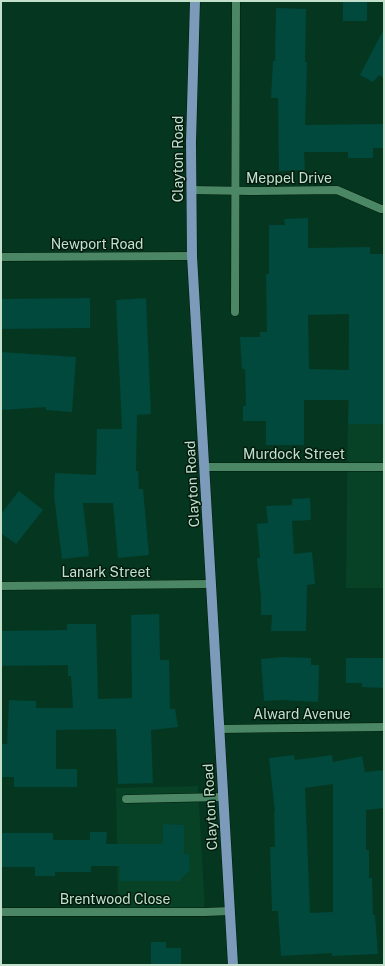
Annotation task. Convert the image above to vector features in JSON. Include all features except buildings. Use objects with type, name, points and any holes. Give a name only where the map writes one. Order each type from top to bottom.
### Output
[{"type":"main road","name":"Clayton Road","points":[[195,1],[191,190],[192,256],[233,965]]},
{"type":"street","points":[[235,312],[236,1]]},
{"type":"street","name":"Meppel Drive","points":[[191,190],[337,190],[384,209]]},
{"type":"street","name":"Newport Road","points":[[1,257],[192,256]]},
{"type":"street","name":"Murdock Street","points":[[205,468],[384,467]]},
{"type":"street","name":"Lanark Street","points":[[1,586],[211,584]]},
{"type":"street","name":"Alward Avenue","points":[[220,728],[384,727]]},
{"type":"street","points":[[126,799],[223,797]]},
{"type":"street","name":"Brentwood Close","points":[[1,912],[230,911]]},
{"type":"shaded area","points":[[349,323],[384,323],[384,588],[346,588]]},
{"type":"shaded area","points":[[198,786],[205,912],[118,912],[116,788]]}]
